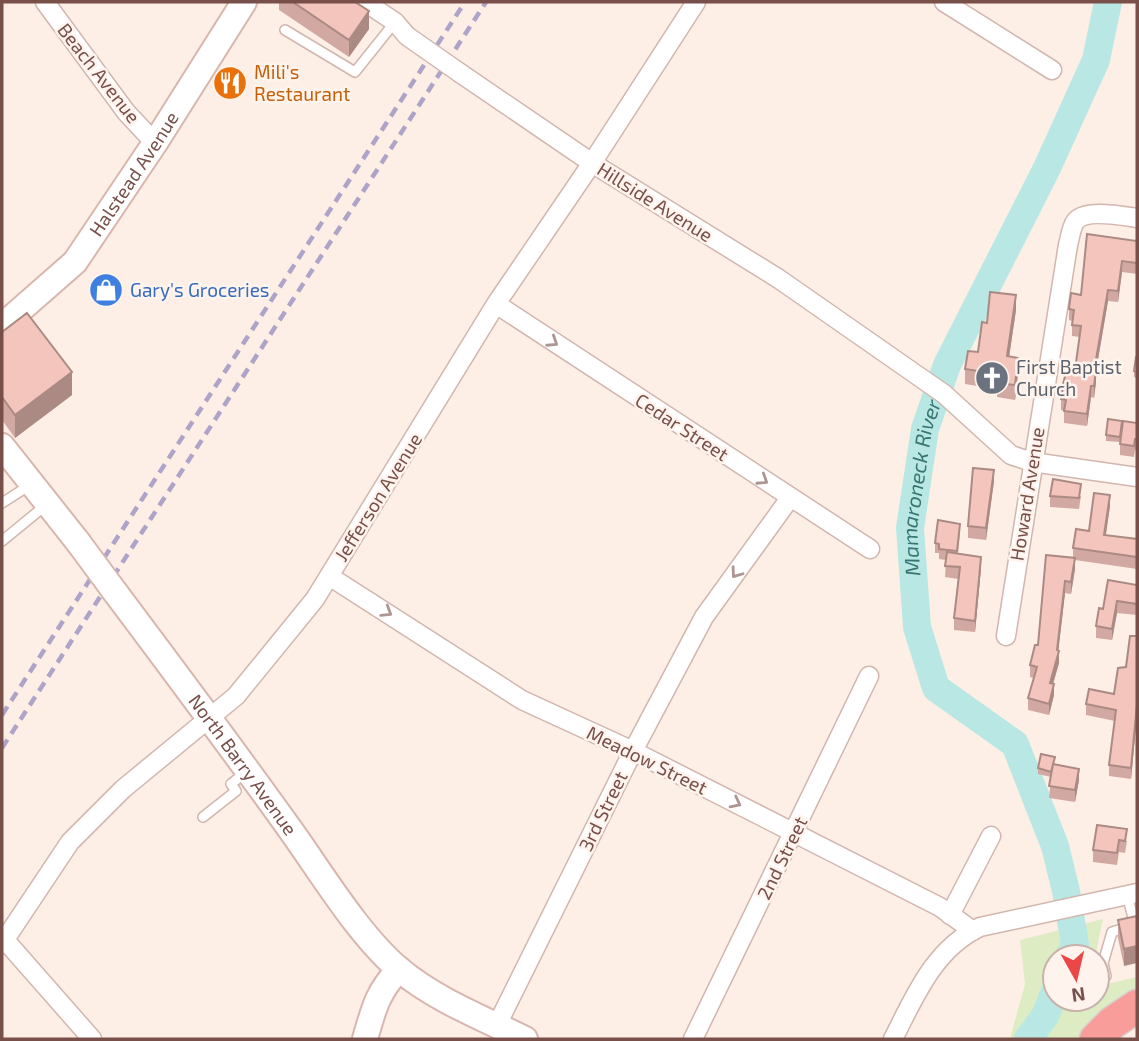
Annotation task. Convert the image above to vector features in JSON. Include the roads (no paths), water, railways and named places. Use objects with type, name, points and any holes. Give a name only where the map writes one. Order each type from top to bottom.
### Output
[{"type":"highway","points":[[1096,1039],[1112,1023],[1137,1006]]},
{"type":"highway","points":[[1121,1039],[1137,1026]]},
{"type":"street","name":"Beach Avenue","points":[[45,2],[126,112],[155,143]]},
{"type":"street","name":"Halstead Avenue","points":[[2,326],[75,262],[155,143],[244,2]]},
{"type":"street","name":"Hillside Avenue","points":[[365,2],[395,22],[407,36],[592,163],[779,279],[924,380],[1011,455],[1032,462],[1137,477]]},
{"type":"street","name":"Jefferson Avenue","points":[[3,942],[70,842],[123,789],[236,696],[315,599],[496,304],[592,163],[696,2]]},
{"type":"street","points":[[944,2],[1052,70]]},
{"type":"street","name":"Howard Avenue","points":[[1006,636],[1068,245],[1075,221],[1093,214],[1137,218]]},
{"type":"street","name":"Cedar Street","points":[[496,304],[870,549]]},
{"type":"street","name":"North Barry Avenue","points":[[2,446],[78,542],[210,718],[346,908],[380,950],[399,969],[453,1004],[525,1039]]},
{"type":"street","name":"3rd Street","points":[[497,1025],[633,751],[704,617],[790,498]]},
{"type":"street","name":"Meadow Street","points":[[329,576],[522,700],[633,751],[940,906],[973,931]]},
{"type":"street","name":"2nd Street","points":[[694,1039],[869,676]]},
{"type":"street","points":[[950,915],[991,836]]},
{"type":"street","points":[[893,1039],[927,976],[960,937],[973,931],[1051,911],[1132,894]]},
{"type":"street","points":[[3,942],[92,1039]]},
{"type":"street","points":[[365,1039],[376,1000],[399,969]]},
{"type":"lane","points":[[285,30],[355,72],[395,22]]},
{"type":"lane","points":[[2,503],[32,484]]},
{"type":"lane","points":[[2,541],[48,504]]},
{"type":"lane","points":[[203,817],[236,791],[231,784],[247,771]]},
{"type":"lane","points":[[1109,943],[1112,932],[1136,929],[1132,894]]},
{"type":"waterway","name":"Mamaroneck River","points":[[1075,943],[1055,846],[1015,744],[936,688],[917,627],[910,528],[925,429],[947,365],[1047,168],[1096,60],[1108,2]]},
{"type":"waterway","name":"Mamaroneck River","points":[[1028,1039],[1046,1013]]},
{"type":"railway","points":[[2,715],[465,2]]},
{"type":"railway","points":[[2,748],[486,2]]},
{"type":"place","name":"Mili's Restaurant","points":[[230,83]]},
{"type":"place","name":"Gary's Groceries","points":[[106,290]]},
{"type":"place","name":"First Baptist Church","points":[[992,378]]}]
